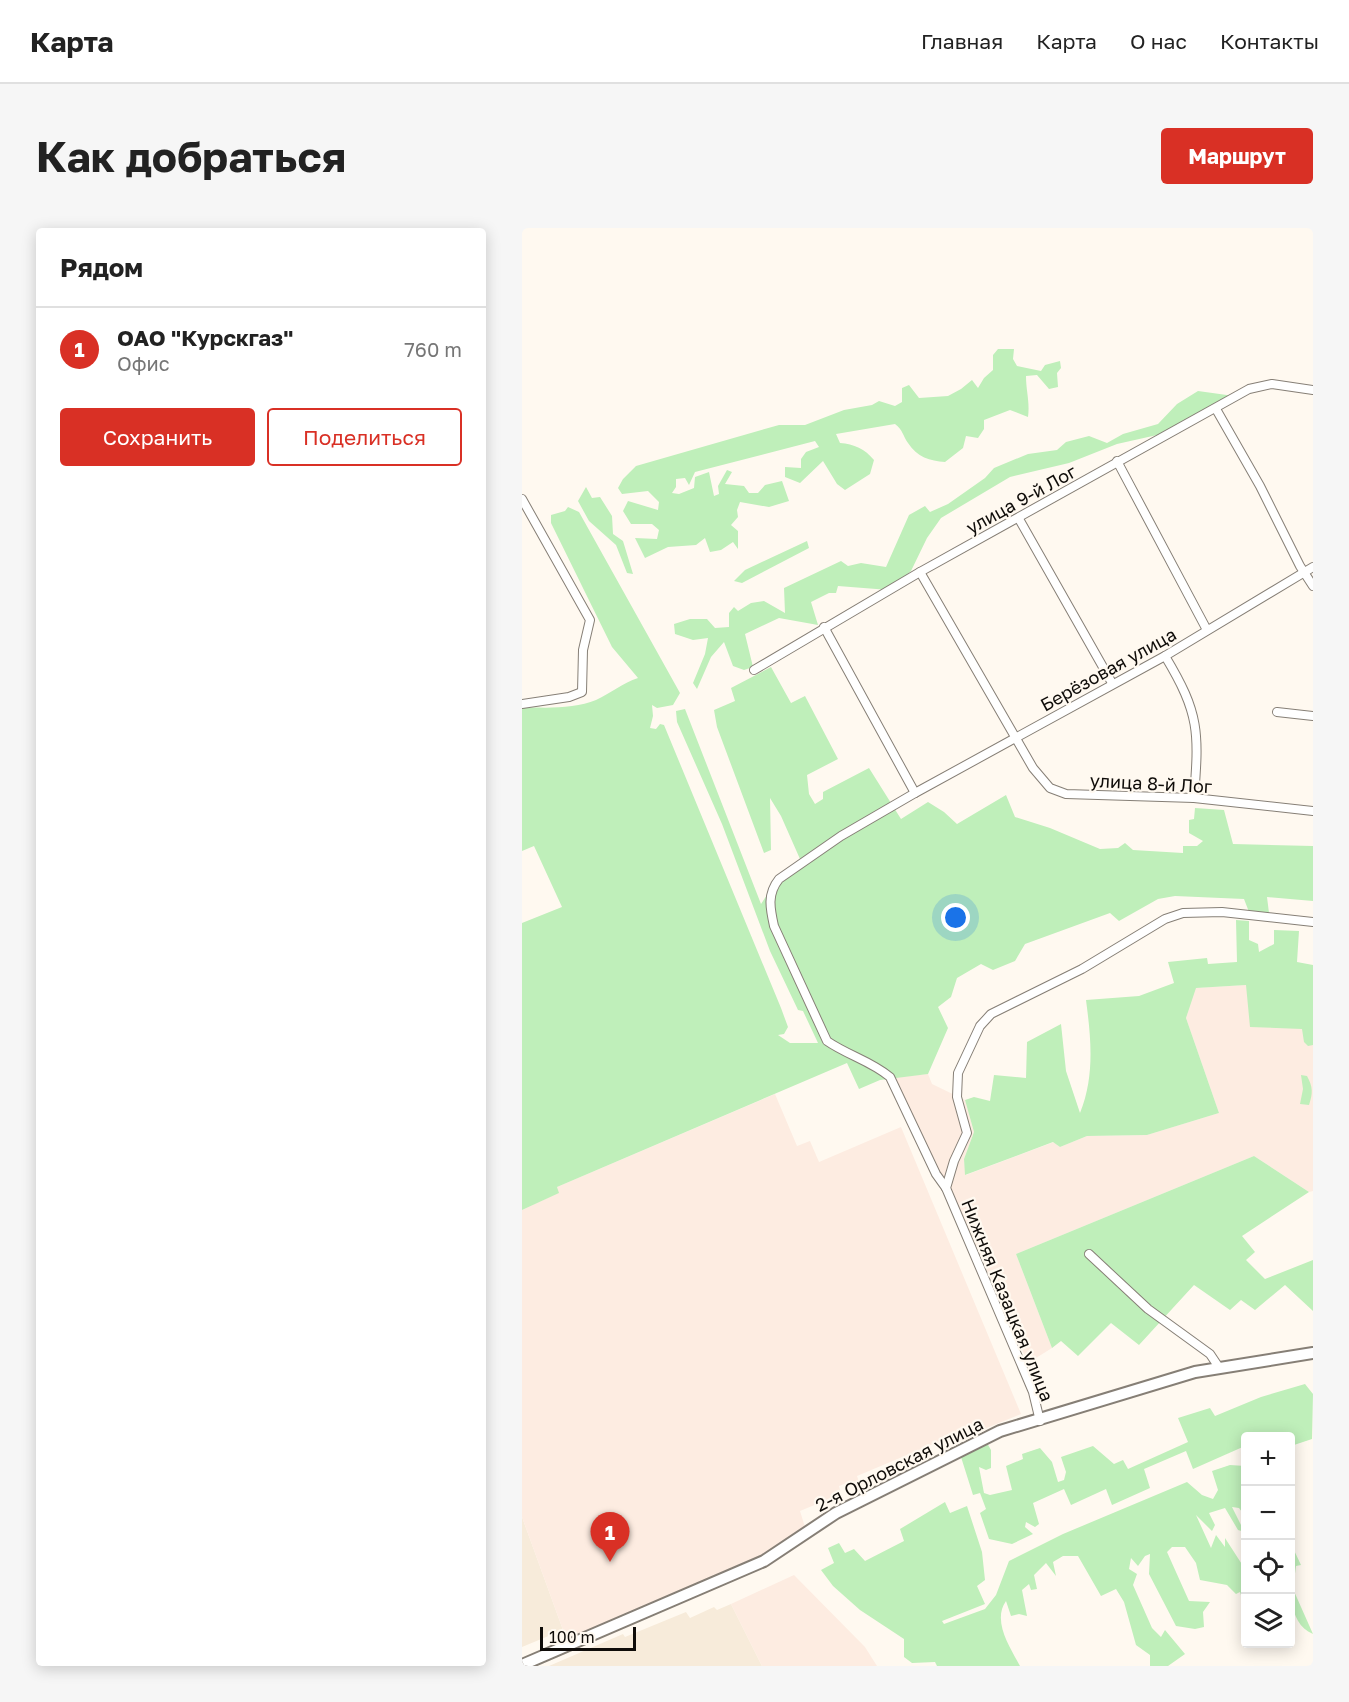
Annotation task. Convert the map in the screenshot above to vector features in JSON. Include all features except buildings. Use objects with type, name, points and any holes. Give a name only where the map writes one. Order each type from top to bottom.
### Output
[{"type":"street","name":"улица 9-й Лог","points":[[754,670],[920,572],[1019,519],[1117,461],[1249,389],[1272,384],[1313,390]]},
{"type":"street","points":[[1216,409],[1234,438],[1313,586]]},
{"type":"street","points":[[1117,461],[1207,630]]},
{"type":"street","points":[[522,499],[590,620],[584,650],[582,692],[569,697],[522,704]]},
{"type":"street","points":[[1019,519],[1112,683]]},
{"type":"street","name":"Берёзовая улица","points":[[946,1188],[936,1174],[890,1077],[877,1066],[841,1051],[827,1041],[783,946],[770,907],[772,889],[779,879],[842,836],[915,793],[1164,656],[1313,567]]},
{"type":"street","name":"улица 8-й Лог","points":[[920,572],[1043,783],[1066,794],[1194,798],[1313,811]]},
{"type":"street","points":[[824,627],[915,793]]},
{"type":"street","points":[[1164,656],[1188,696],[1194,715],[1197,736],[1194,798]]},
{"type":"street","points":[[1277,712],[1313,716]]},
{"type":"street","name":"Нижняя Казацкая улица","points":[[1040,1421],[1033,1392],[946,1188],[954,1161],[967,1134],[957,1097],[958,1073],[980,1026],[991,1014],[1082,969],[1165,919],[1183,913],[1222,912],[1313,922]]},
{"type":"street","points":[[1089,1254],[1141,1303],[1210,1354],[1218,1366]]},
{"type":"street","name":"2-я Орловская улица","points":[[522,1665],[764,1561],[836,1513],[1000,1431],[1040,1421],[1218,1366],[1313,1353]]},
{"type":"shaded area","points":[[1246,985],[1313,1029],[1313,1191],[1309,1192],[1254,1156],[1016,1254],[1052,1348],[1028,1363],[949,1185],[939,1174],[893,1077],[928,1074],[932,1084],[965,1100],[974,1132],[964,1159],[966,1175],[1054,1142],[1060,1147],[1087,1136],[1147,1135],[1219,1113],[1186,1018],[1195,988]]},
{"type":"shaded area","points":[[775,1094],[797,1146],[810,1141],[819,1162],[901,1127],[1021,1414],[947,1444],[945,1439],[857,1476],[859,1482],[850,1486],[849,1482],[839,1486],[841,1494],[800,1511],[805,1527],[763,1556],[567,1641],[522,1517],[522,1210],[558,1193],[557,1187]]},
{"type":"shaded area","points":[[522,1517],[563,1630],[522,1647]]},
{"type":"shaded area","points":[[794,1575],[865,1647],[877,1666],[762,1666],[731,1604]]},
{"type":"shaded area","points":[[731,1604],[762,1666],[549,1666],[623,1634],[625,1637],[686,1612],[690,1618],[714,1607],[717,1610]]},
{"type":"green space","points":[[998,349],[1014,349],[1013,359],[1017,366],[1041,371],[1045,365],[1060,361],[1061,368],[1057,373],[1058,387],[1049,389],[1037,375],[1026,376],[1028,417],[1010,410],[984,420],[984,429],[978,438],[966,436],[963,448],[945,462],[934,461],[915,452],[895,424],[836,434],[840,443],[859,448],[874,460],[870,474],[845,490],[837,484],[823,461],[800,483],[785,477],[785,467],[801,468],[801,459],[806,452],[819,447],[815,441],[695,472],[689,485],[685,478],[676,479],[676,487],[672,493],[679,494],[694,488],[695,477],[709,472],[714,496],[719,494],[718,486],[727,470],[732,472],[725,484],[744,486],[749,493],[758,493],[765,485],[782,481],[789,501],[769,507],[740,502],[737,510],[738,517],[731,525],[738,531],[738,549],[733,542],[721,550],[710,552],[705,538],[696,545],[668,547],[645,558],[635,538],[657,539],[659,530],[652,524],[631,524],[623,511],[628,501],[658,510],[659,502],[648,491],[622,494],[618,488],[623,479],[636,466],[779,425],[805,425],[844,410],[872,405],[879,401],[895,406],[902,402],[902,388],[909,385],[919,398],[948,396],[972,380],[978,388],[993,370],[993,355]]},
{"type":"green space","points":[[1198,391],[1234,396],[1166,433],[1117,444],[1069,463],[1010,477],[941,518],[927,538],[911,571],[889,590],[838,586],[836,593],[829,593],[811,602],[818,625],[779,618],[745,634],[753,667],[744,670],[733,666],[724,642],[711,657],[697,689],[693,683],[705,654],[708,638],[693,640],[675,634],[674,624],[690,619],[707,619],[715,628],[729,627],[729,613],[734,607],[738,611],[751,603],[764,601],[785,613],[784,588],[841,561],[848,566],[861,563],[886,567],[909,515],[925,506],[930,512],[948,504],[985,478],[994,468],[1028,454],[1057,450],[1066,442],[1089,436],[1107,443],[1123,434],[1158,424],[1177,404]]},
{"type":"green space","points":[[586,487],[592,498],[600,497],[612,516],[613,534],[623,541],[633,574],[627,573],[616,545],[589,521],[578,501]]},
{"type":"green space","points":[[568,507],[579,512],[680,693],[673,705],[657,708],[652,705],[653,716],[650,728],[656,729],[660,724],[664,725],[788,1027],[784,1034],[778,1035],[790,1043],[818,1043],[803,1011],[798,1010],[770,951],[722,824],[677,722],[676,711],[685,709],[761,904],[780,875],[800,859],[781,816],[770,798],[771,850],[764,853],[717,727],[714,710],[735,701],[731,688],[771,667],[791,703],[805,696],[838,759],[807,775],[809,794],[815,804],[823,799],[823,792],[869,768],[901,819],[928,802],[957,824],[1006,795],[1015,817],[1050,828],[1100,849],[1118,848],[1125,843],[1133,850],[1183,853],[1183,846],[1197,846],[1203,841],[1189,833],[1189,820],[1194,819],[1195,808],[1224,810],[1233,844],[1313,846],[1313,901],[1267,897],[1269,913],[1249,912],[1244,899],[1175,896],[1158,899],[1119,921],[1110,913],[1025,944],[1015,961],[993,970],[981,964],[957,978],[951,997],[938,1007],[948,1028],[928,1074],[880,1080],[859,1089],[847,1063],[557,1187],[559,1193],[522,1210],[522,923],[562,907],[534,846],[522,851],[522,707],[560,707],[588,703],[638,678],[612,647],[551,523],[551,515],[565,511]]},
{"type":"green space","points":[[807,541],[809,548],[742,583],[734,581],[745,570]]},
{"type":"green space","points":[[1236,920],[1249,921],[1249,940],[1258,944],[1259,952],[1274,944],[1274,930],[1299,931],[1297,962],[1313,965],[1313,1045],[1308,1046],[1304,1042],[1302,1029],[1250,1027],[1246,985],[1196,988],[1186,1018],[1219,1113],[1147,1135],[1087,1136],[1060,1147],[1053,1142],[965,1175],[964,1159],[974,1132],[965,1100],[974,1097],[990,1101],[994,1075],[1026,1078],[1027,1042],[1061,1024],[1066,1071],[1080,1113],[1090,1071],[1086,1000],[1139,996],[1174,983],[1168,962],[1207,958],[1208,964],[1237,962]]},
{"type":"green space","points":[[1301,1075],[1307,1076],[1311,1087],[1309,1105],[1300,1104],[1303,1089]]},
{"type":"green space","points":[[1254,1156],[1309,1192],[1242,1236],[1255,1252],[1246,1260],[1265,1279],[1313,1260],[1313,1311],[1285,1285],[1255,1310],[1241,1300],[1230,1310],[1194,1285],[1139,1345],[1111,1323],[1078,1356],[1061,1341],[1052,1348],[1016,1254]]},
{"type":"green space","points":[[1305,1384],[1313,1394],[1312,1439],[1295,1445],[1295,1432],[1241,1432],[1241,1448],[1193,1469],[1186,1451],[1144,1469],[1150,1488],[1112,1505],[1106,1489],[1071,1505],[1064,1489],[1033,1503],[1039,1524],[1035,1527],[1026,1522],[1025,1527],[1033,1534],[1012,1544],[989,1539],[980,1513],[986,1509],[980,1493],[973,1495],[961,1457],[987,1443],[991,1450],[991,1468],[986,1470],[979,1467],[984,1493],[990,1495],[1012,1490],[1006,1466],[1023,1459],[1022,1454],[1040,1448],[1052,1462],[1058,1482],[1064,1480],[1066,1472],[1061,1457],[1093,1446],[1114,1464],[1123,1460],[1128,1469],[1188,1442],[1178,1418],[1210,1408],[1215,1416],[1261,1397]]},
{"type":"green space","points":[[1230,1465],[1241,1466],[1241,1511],[1232,1507],[1241,1525],[1241,1531],[1238,1530],[1225,1508],[1209,1513],[1215,1525],[1212,1531],[1196,1515],[1211,1548],[1216,1535],[1225,1547],[1225,1538],[1241,1563],[1241,1595],[1240,1592],[1236,1594],[1227,1585],[1200,1580],[1196,1563],[1185,1547],[1172,1547],[1167,1552],[1189,1601],[1210,1602],[1203,1612],[1204,1627],[1195,1629],[1176,1626],[1149,1574],[1150,1554],[1145,1556],[1138,1566],[1131,1558],[1129,1569],[1137,1574],[1133,1585],[1152,1628],[1161,1637],[1165,1630],[1185,1654],[1168,1666],[1150,1666],[1150,1655],[1136,1645],[1124,1602],[1116,1589],[1101,1596],[1078,1556],[1063,1556],[1053,1562],[1056,1576],[1046,1563],[1034,1575],[1037,1589],[1031,1590],[1029,1584],[1022,1590],[1027,1616],[1019,1614],[1011,1616],[1006,1601],[1002,1609],[1002,1625],[1007,1642],[1020,1666],[937,1666],[935,1662],[912,1663],[904,1657],[904,1639],[860,1610],[833,1586],[821,1570],[834,1563],[828,1548],[839,1543],[845,1553],[854,1549],[865,1561],[904,1541],[900,1529],[945,1502],[950,1513],[967,1506],[982,1552],[985,1580],[977,1586],[985,1604],[942,1621],[944,1624],[985,1609],[996,1595],[1009,1561],[1063,1534],[1187,1482],[1202,1495],[1213,1499],[1218,1490],[1212,1471]]},
{"type":"green space","points":[[1295,1552],[1301,1565],[1296,1566],[1295,1574]]},
{"type":"green space","points":[[1295,1594],[1313,1634],[1304,1629],[1295,1614]]},
{"type":"place","name":"ОАО \"Курскгаз\"","points":[[610,1562]]}]
